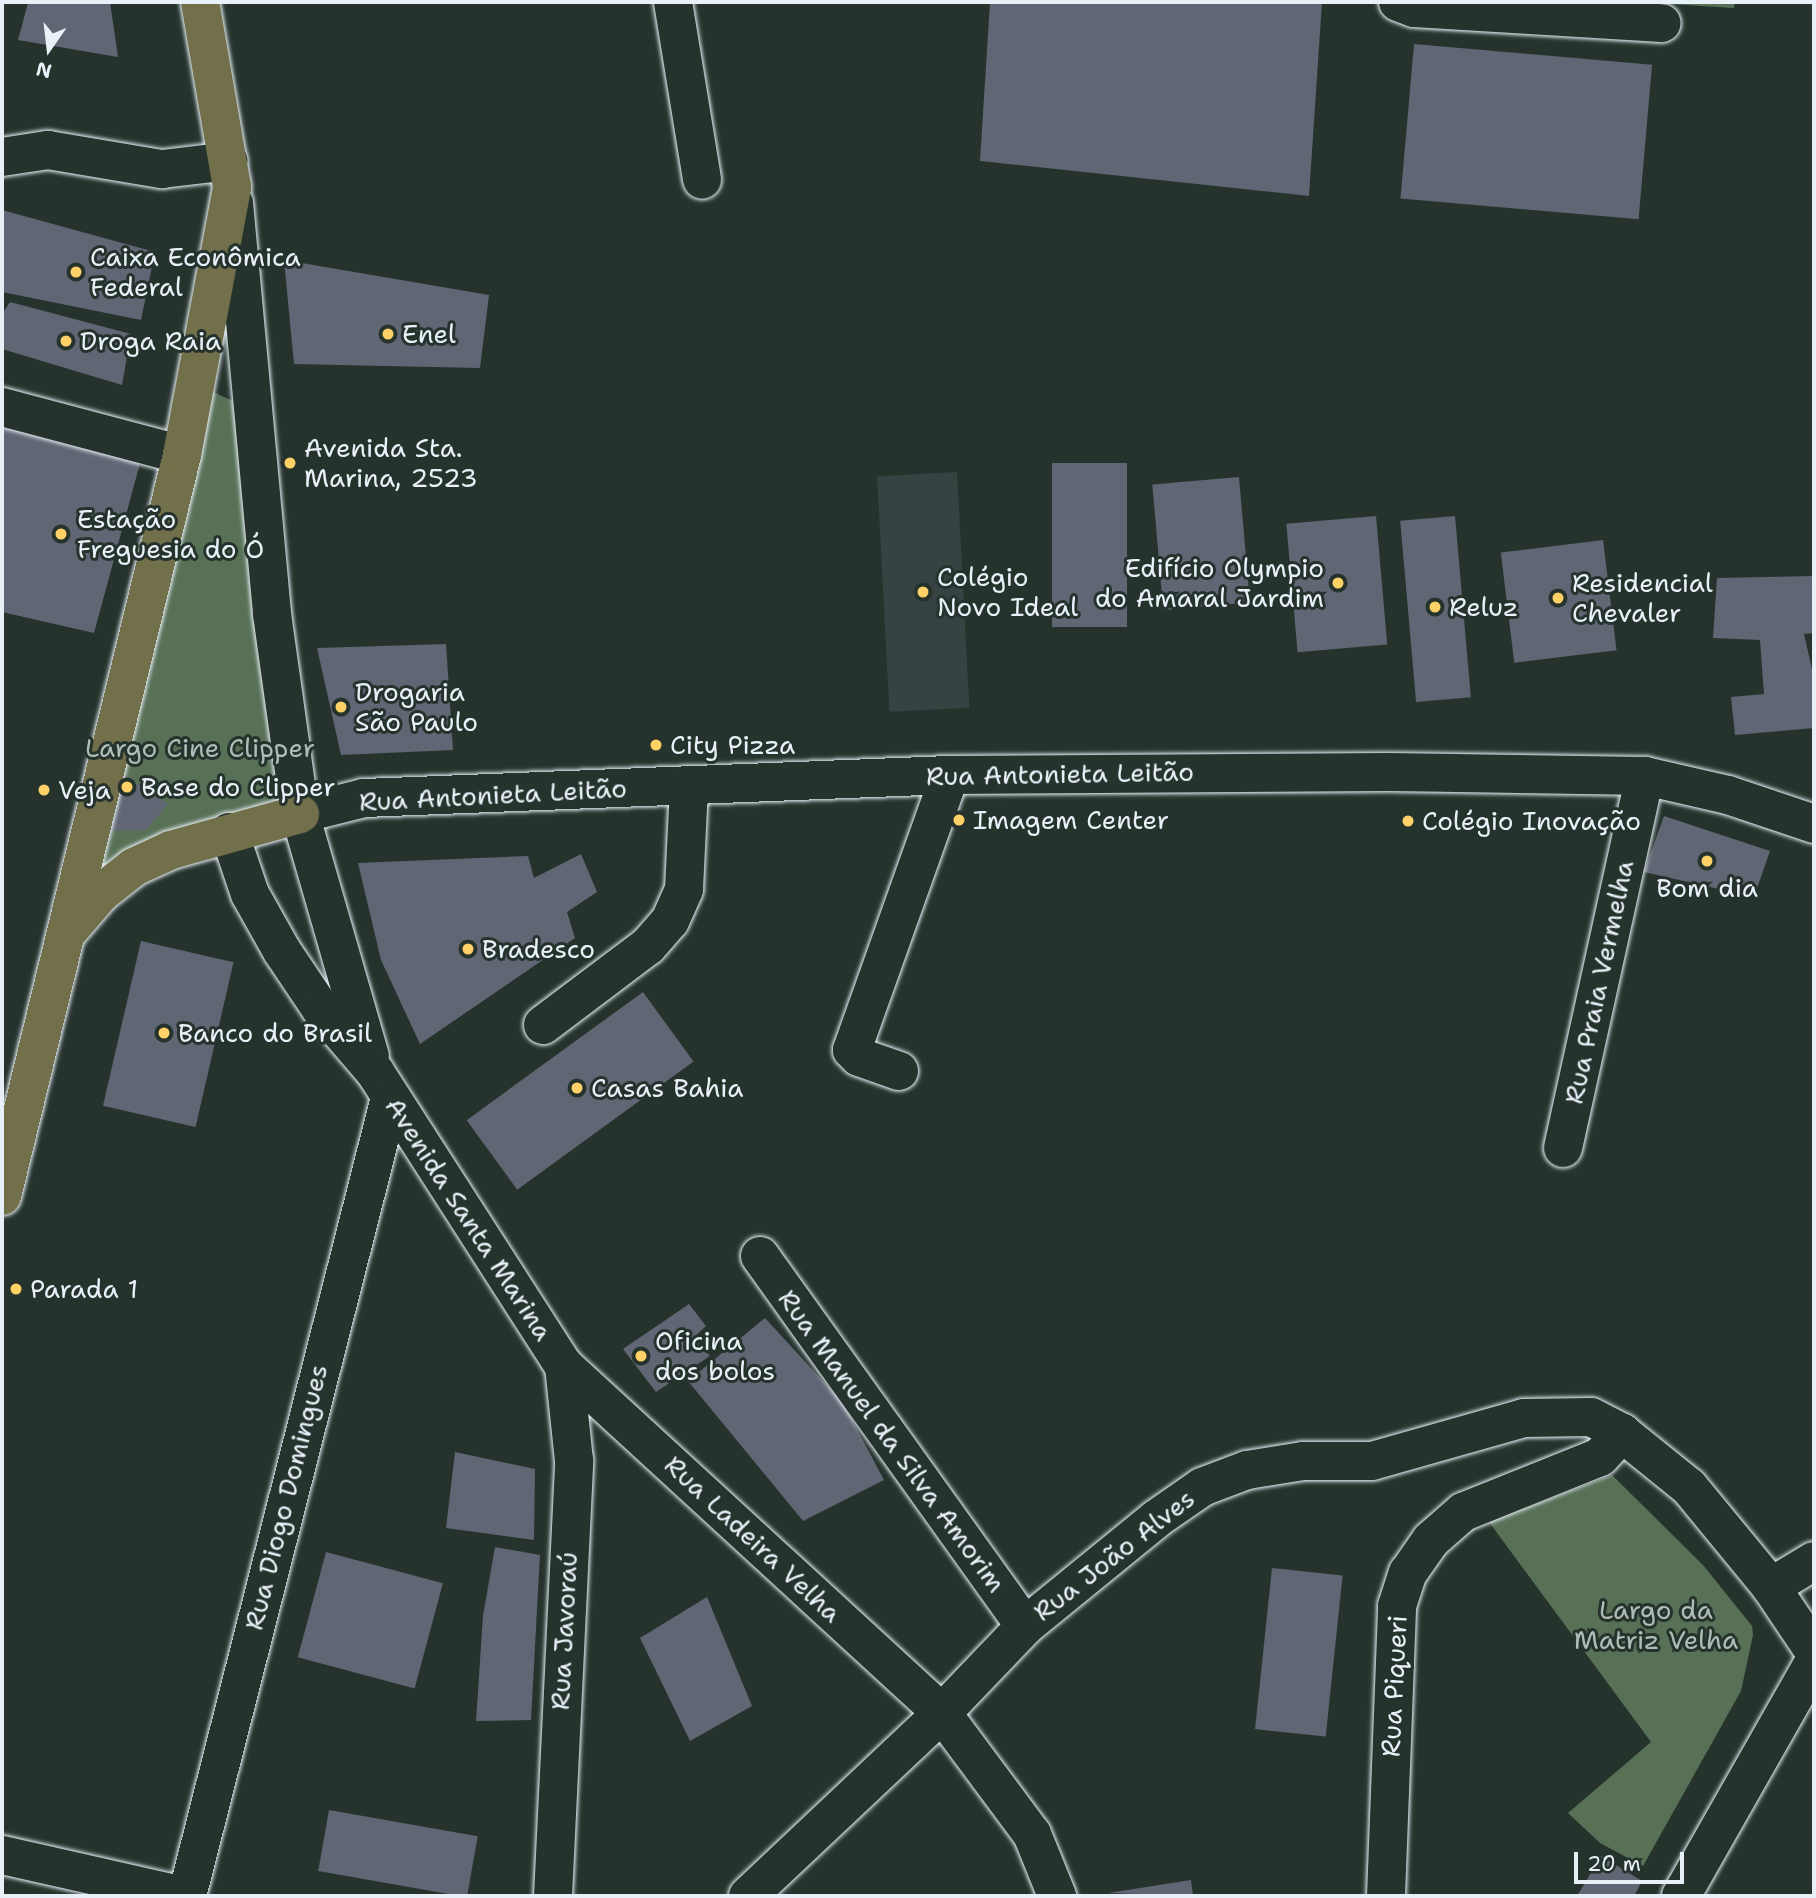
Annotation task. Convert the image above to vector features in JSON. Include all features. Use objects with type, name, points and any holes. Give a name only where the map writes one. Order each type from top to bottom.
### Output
[{"type":"main road","name":"Avenida Santa Marina","points":[[200,2],[231,174]]},
{"type":"main road","points":[[2,1196],[181,455],[231,174]]},
{"type":"main road","points":[[68,931],[101,893],[134,867],[171,850],[300,814]]},
{"type":"street","points":[[673,2],[702,180]]},
{"type":"street","points":[[1398,2],[1414,8],[1662,23]]},
{"type":"street","points":[[2,157],[48,150],[163,169],[231,174]]},
{"type":"street","name":"Avenida Santa Marina","points":[[231,174],[272,614],[300,814],[383,1085]]},
{"type":"street","points":[[2,407],[181,455]]},
{"type":"street","name":"Rua Antonieta Leitão","points":[[300,814],[363,798],[950,775],[1402,772],[1645,776],[1728,795],[1814,824]]},
{"type":"street","points":[[899,1071],[859,1057],[852,1050],[950,775]]},
{"type":"street","name":"Rua Praia Vermelha","points":[[1563,1148],[1645,776]]},
{"type":"street","points":[[543,1025],[648,946],[670,921],[684,889],[690,786]]},
{"type":"street","name":"Avenida Santa Marina","points":[[229,832],[250,894],[282,951],[321,1009],[383,1085],[564,1366]]},
{"type":"street","name":"Rua Diogo Domingues","points":[[186,1896],[383,1085]]},
{"type":"street","name":"Rua Manuel da Silva Amorim","points":[[760,1256],[1025,1626]]},
{"type":"street","name":"Rua Ladeira Velha","points":[[564,1366],[942,1713],[1032,1834],[1057,1896]]},
{"type":"street","name":"Rua Javoraú","points":[[553,1896],[574,1461],[564,1366]]},
{"type":"street","name":"Rua João Alves","points":[[748,1896],[942,1713],[1025,1626],[1202,1487],[1247,1470],[1303,1461],[1372,1461],[1524,1418],[1591,1418],[1622,1433],[1689,1487],[1771,1587],[1814,1651]]},
{"type":"street","name":"Rua Piqueri","points":[[1386,1896],[1397,1606],[1408,1573],[1431,1539],[1463,1512],[1601,1457],[1622,1433]]},
{"type":"street","points":[[1771,1587],[1814,1561]]},
{"type":"street","points":[[1681,1896],[1814,1662]]},
{"type":"street","points":[[2,1855],[186,1896]]},
{"type":"shaded area","name":"Colégio Novo Ideal","points":[[957,472],[969,708],[889,712],[877,476]]},
{"type":"green space","points":[[1638,2],[1735,2],[1734,8]]},
{"type":"green space","name":"Largo Cine Clipper","points":[[207,389],[254,411],[300,814],[77,888]]},
{"type":"green space","name":"Largo da Matriz Velha","points":[[1612,1475],[1703,1565],[1752,1626],[1753,1635],[1741,1691],[1643,1866],[1600,1843],[1568,1813],[1651,1742],[1489,1522]]},
{"type":"building","points":[[110,2],[118,57],[18,40],[28,3]]},
{"type":"building","points":[[990,2],[1322,2],[1309,196],[980,161]]},
{"type":"building","points":[[1414,44],[1652,65],[1639,219],[1400,198]]},
{"type":"building","name":"Caixa Econômica Federal","points":[[2,210],[155,252],[141,320],[2,292]]},
{"type":"building","name":"Enel","points":[[284,260],[489,295],[480,368],[294,364]]},
{"type":"building","name":"Droga Raia","points":[[10,302],[131,334],[122,385],[2,349],[2,314]]},
{"type":"building","name":"Estação Freguesia do Ó","points":[[2,424],[142,456],[94,633],[2,612]]},
{"type":"building","points":[[1052,463],[1127,463],[1127,627],[1052,627]]},
{"type":"building","points":[[1239,477],[1250,603],[1163,610],[1152,485]]},
{"type":"building","name":"Edifício Olympio do Amaral Jardim","points":[[1376,516],[1387,645],[1298,652],[1286,524]]},
{"type":"building","name":"Reluz","points":[[1455,516],[1471,697],[1416,702],[1400,521]]},
{"type":"building","name":"Residencial Chevaler","points":[[1603,540],[1617,650],[1514,663],[1501,553]]},
{"type":"building","points":[[1814,576],[1814,633],[1804,634],[1814,678],[1814,728],[1735,735],[1731,697],[1764,694],[1760,640],[1713,638],[1717,578]]},
{"type":"building","points":[[446,644],[453,750],[341,755],[317,648]]},
{"type":"building","name":"Base do Clipper","points":[[116,770],[168,804],[146,830],[100,831]]},
{"type":"building","name":"Bom dia","points":[[1664,816],[1770,851],[1754,897],[1644,872]]},
{"type":"building","name":"Bradesco","points":[[581,854],[597,892],[567,912],[575,938],[420,1044],[381,960],[358,863],[528,856],[534,878]]},
{"type":"building","name":"Banco do Brasil","points":[[141,941],[234,962],[196,1127],[103,1106]]},
{"type":"building","name":"Casas Bahia","points":[[643,992],[694,1062],[517,1190],[467,1120]]},
{"type":"building","points":[[689,1304],[706,1326],[693,1338],[710,1356],[656,1392],[623,1349]]},
{"type":"building","points":[[765,1318],[843,1403],[884,1480],[803,1521],[688,1381]]},
{"type":"building","points":[[455,1452],[535,1469],[534,1540],[446,1528]]},
{"type":"building","points":[[495,1547],[540,1555],[531,1720],[476,1721],[483,1616]]},
{"type":"building","points":[[326,1552],[443,1583],[415,1689],[298,1657]]},
{"type":"building","points":[[1272,1568],[1343,1575],[1326,1737],[1255,1729]]},
{"type":"building","points":[[707,1597],[752,1706],[690,1741],[640,1638]]},
{"type":"building","points":[[329,1810],[478,1836],[467,1896],[318,1871]]},
{"type":"building","points":[[1601,1856],[1642,1881],[1634,1896],[1577,1896]]},
{"type":"building","points":[[1191,1880],[1193,1896],[1108,1893]]},
{"type":"place","name":"Caixa Econômica Federal","points":[[76,272]]},
{"type":"place","name":"Enel","points":[[388,334]]},
{"type":"place","name":"Droga Raia","points":[[66,341]]},
{"type":"place","name":"Avenida Sta. Marina, 2523","points":[[290,463]]},
{"type":"place","name":"Estação Freguesia do Ó","points":[[61,534]]},
{"type":"place","name":"Edifício Olympio do Amaral Jardim","points":[[1338,583]]},
{"type":"place","name":"Colégio Novo Ideal","points":[[923,592]]},
{"type":"place","name":"Residencial Chevaler","points":[[1558,598]]},
{"type":"place","name":"Reluz","points":[[1435,607]]},
{"type":"place","name":"Drogaria São Paulo","points":[[341,707]]},
{"type":"place","name":"City Pizza","points":[[656,745]]},
{"type":"place","name":"Base do Clipper","points":[[127,787]]},
{"type":"place","name":"Veja","points":[[44,790]]},
{"type":"place","name":"Imagem Center","points":[[959,820]]},
{"type":"place","name":"Colégio Inovação","points":[[1408,821]]},
{"type":"place","name":"Bom dia","points":[[1707,861]]},
{"type":"place","name":"Bradesco","points":[[468,949]]},
{"type":"place","name":"Banco do Brasil","points":[[164,1033]]},
{"type":"place","name":"Casas Bahia","points":[[577,1088]]},
{"type":"place","name":"Parada 1","points":[[16,1289]]},
{"type":"place","name":"Oficina dos bolos","points":[[641,1356]]}]
